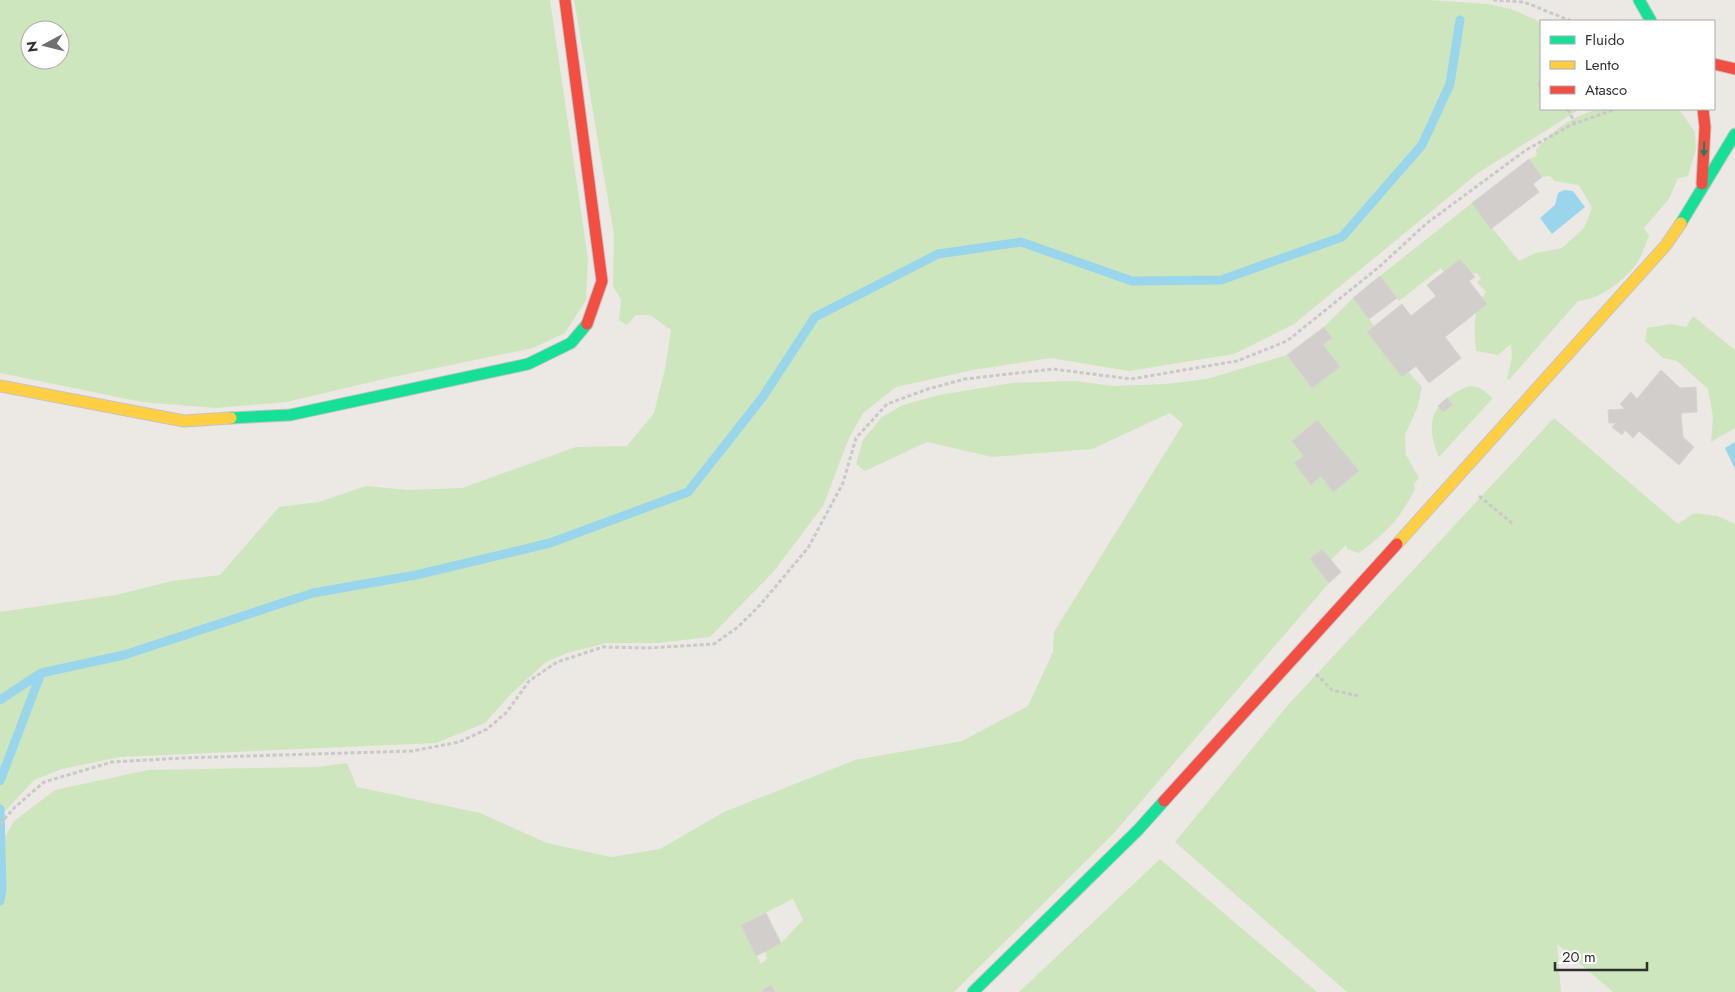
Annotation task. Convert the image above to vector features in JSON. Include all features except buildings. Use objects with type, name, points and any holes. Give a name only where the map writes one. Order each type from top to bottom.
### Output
[{"type":"main road","points":[[0,386],[184,421],[290,415],[528,364],[565,349],[580,336],[591,319],[602,282],[565,0]]},
{"type":"main road","points":[[1639,0],[1650,20]]},
{"type":"main road","points":[[1715,64],[1735,70]]},
{"type":"main road","points":[[1701,189],[1705,127],[1703,110]]},
{"type":"main road","points":[[973,992],[1138,830],[1666,245],[1689,211],[1735,134]]},
{"type":"path","points":[[1493,0],[1524,1],[1569,20]]},
{"type":"path","points":[[1568,110],[1575,124]]},
{"type":"path","points":[[0,824],[14,808],[44,782],[112,762],[412,751],[459,742],[487,729],[507,712],[529,681],[557,662],[603,647],[648,648],[714,644],[738,627],[760,605],[808,548],[843,484],[856,438],[887,404],[928,388],[965,380],[1054,369],[1131,379],[1237,361],[1287,341],[1378,267],[1427,223],[1526,150],[1575,124],[1613,110]]},
{"type":"path","points":[[1457,475],[1513,524]]},
{"type":"path","points":[[1295,656],[1332,690],[1359,696]]},
{"type":"green space","points":[[0,0],[550,0],[588,259],[586,300],[565,333],[533,348],[388,378],[287,402],[216,408],[142,402],[0,373]]},
{"type":"green space","points":[[574,0],[1428,0],[1488,4],[1511,9],[1540,22],[1540,110],[1578,110],[1478,173],[1294,324],[1234,354],[1129,371],[1051,358],[973,370],[896,387],[863,413],[849,438],[823,506],[774,571],[710,637],[657,643],[607,643],[567,653],[546,662],[512,693],[485,723],[436,743],[120,757],[62,769],[34,780],[0,817],[0,612],[116,595],[172,581],[220,575],[279,507],[319,502],[366,486],[408,490],[462,488],[576,447],[627,446],[654,413],[665,369],[671,330],[650,315],[636,315],[627,325],[619,320],[621,300],[613,286],[614,235]]},
{"type":"green space","points":[[1595,110],[1680,110],[1695,132],[1696,149],[1688,176],[1678,178],[1669,199],[1644,228],[1649,236],[1636,264],[1618,283],[1594,297],[1578,301],[1509,380],[1507,378],[1512,358],[1511,344],[1498,355],[1476,351],[1476,313],[1481,299],[1486,292],[1477,282],[1481,279],[1477,273],[1459,273],[1446,276],[1441,268],[1399,301],[1380,276],[1472,203],[1519,261],[1536,253],[1562,248],[1584,228],[1592,208],[1579,185],[1554,181],[1550,176],[1542,177],[1529,159],[1537,156],[1536,150],[1550,136],[1579,116]]},
{"type":"green space","points":[[1353,298],[1374,326],[1367,332],[1393,365],[1406,370],[1422,387],[1418,406],[1405,435],[1406,455],[1419,478],[1414,484],[1415,489],[1409,500],[1392,525],[1359,553],[1347,549],[1346,545],[1331,560],[1322,550],[1310,559],[1329,583],[1114,833],[954,992],[775,992],[771,985],[759,992],[0,992],[0,846],[14,821],[55,790],[148,770],[317,767],[347,763],[357,787],[480,813],[547,843],[611,857],[660,849],[724,812],[855,760],[962,741],[1028,706],[1053,652],[1054,632],[1183,424],[1170,413],[1092,449],[992,457],[927,442],[865,471],[856,464],[863,440],[882,417],[903,405],[939,395],[1012,383],[1075,381],[1113,386],[1166,384],[1207,379],[1287,355],[1312,388],[1339,367],[1323,345],[1332,338],[1324,327]],"holes":[[[793,899],[803,920],[781,943],[765,951],[767,959],[761,964],[741,925]]]},
{"type":"green space","points":[[1693,316],[1735,350],[1735,428],[1711,442],[1713,417],[1708,389],[1677,361],[1663,358],[1645,341],[1647,328],[1671,324],[1686,327]]},
{"type":"green space","points":[[1470,386],[1480,388],[1493,398],[1439,457],[1432,433],[1432,422],[1435,413],[1448,398]]},
{"type":"green space","points":[[1554,418],[1678,524],[1694,513],[1717,516],[1735,524],[1735,992],[1613,992],[1557,944],[1561,992],[1347,992],[1175,842],[1288,705]]},
{"type":"green space","points":[[1160,859],[1317,992],[1019,992]]},
{"type":"water","points":[[1564,190],[1573,191],[1585,207],[1552,234],[1540,218],[1555,205],[1558,193]]},
{"type":"water","points":[[1735,442],[1735,469],[1725,448]]},
{"type":"waterway","points":[[0,781],[41,673],[124,655],[313,593],[416,575],[550,543],[688,492],[762,398],[815,317],[938,254],[1021,242],[1132,281],[1221,280],[1342,237],[1422,145],[1450,84],[1460,20]]},
{"type":"waterway","points":[[0,700],[41,673]]},
{"type":"waterway","points":[[0,809],[2,889],[0,901]]},
{"type":"traffic: fast","points":[[1639,0],[1650,20]]},
{"type":"traffic: fast","points":[[1681,223],[1735,134]]},
{"type":"traffic: fast","points":[[231,418],[290,415],[528,364],[571,343],[587,324]]},
{"type":"traffic: fast","points":[[973,992],[1138,830],[1164,801]]},
{"type":"traffic: slow","points":[[1397,544],[1666,245],[1681,223]]},
{"type":"traffic: slow","points":[[0,386],[184,421],[231,418]]},
{"type":"traffic: jam","points":[[565,0],[602,281],[587,324]]},
{"type":"traffic: jam","points":[[1715,64],[1735,69]]},
{"type":"traffic: jam","points":[[1702,184],[1705,127],[1703,110]]},
{"type":"traffic: jam","points":[[1164,801],[1397,544]]}]
